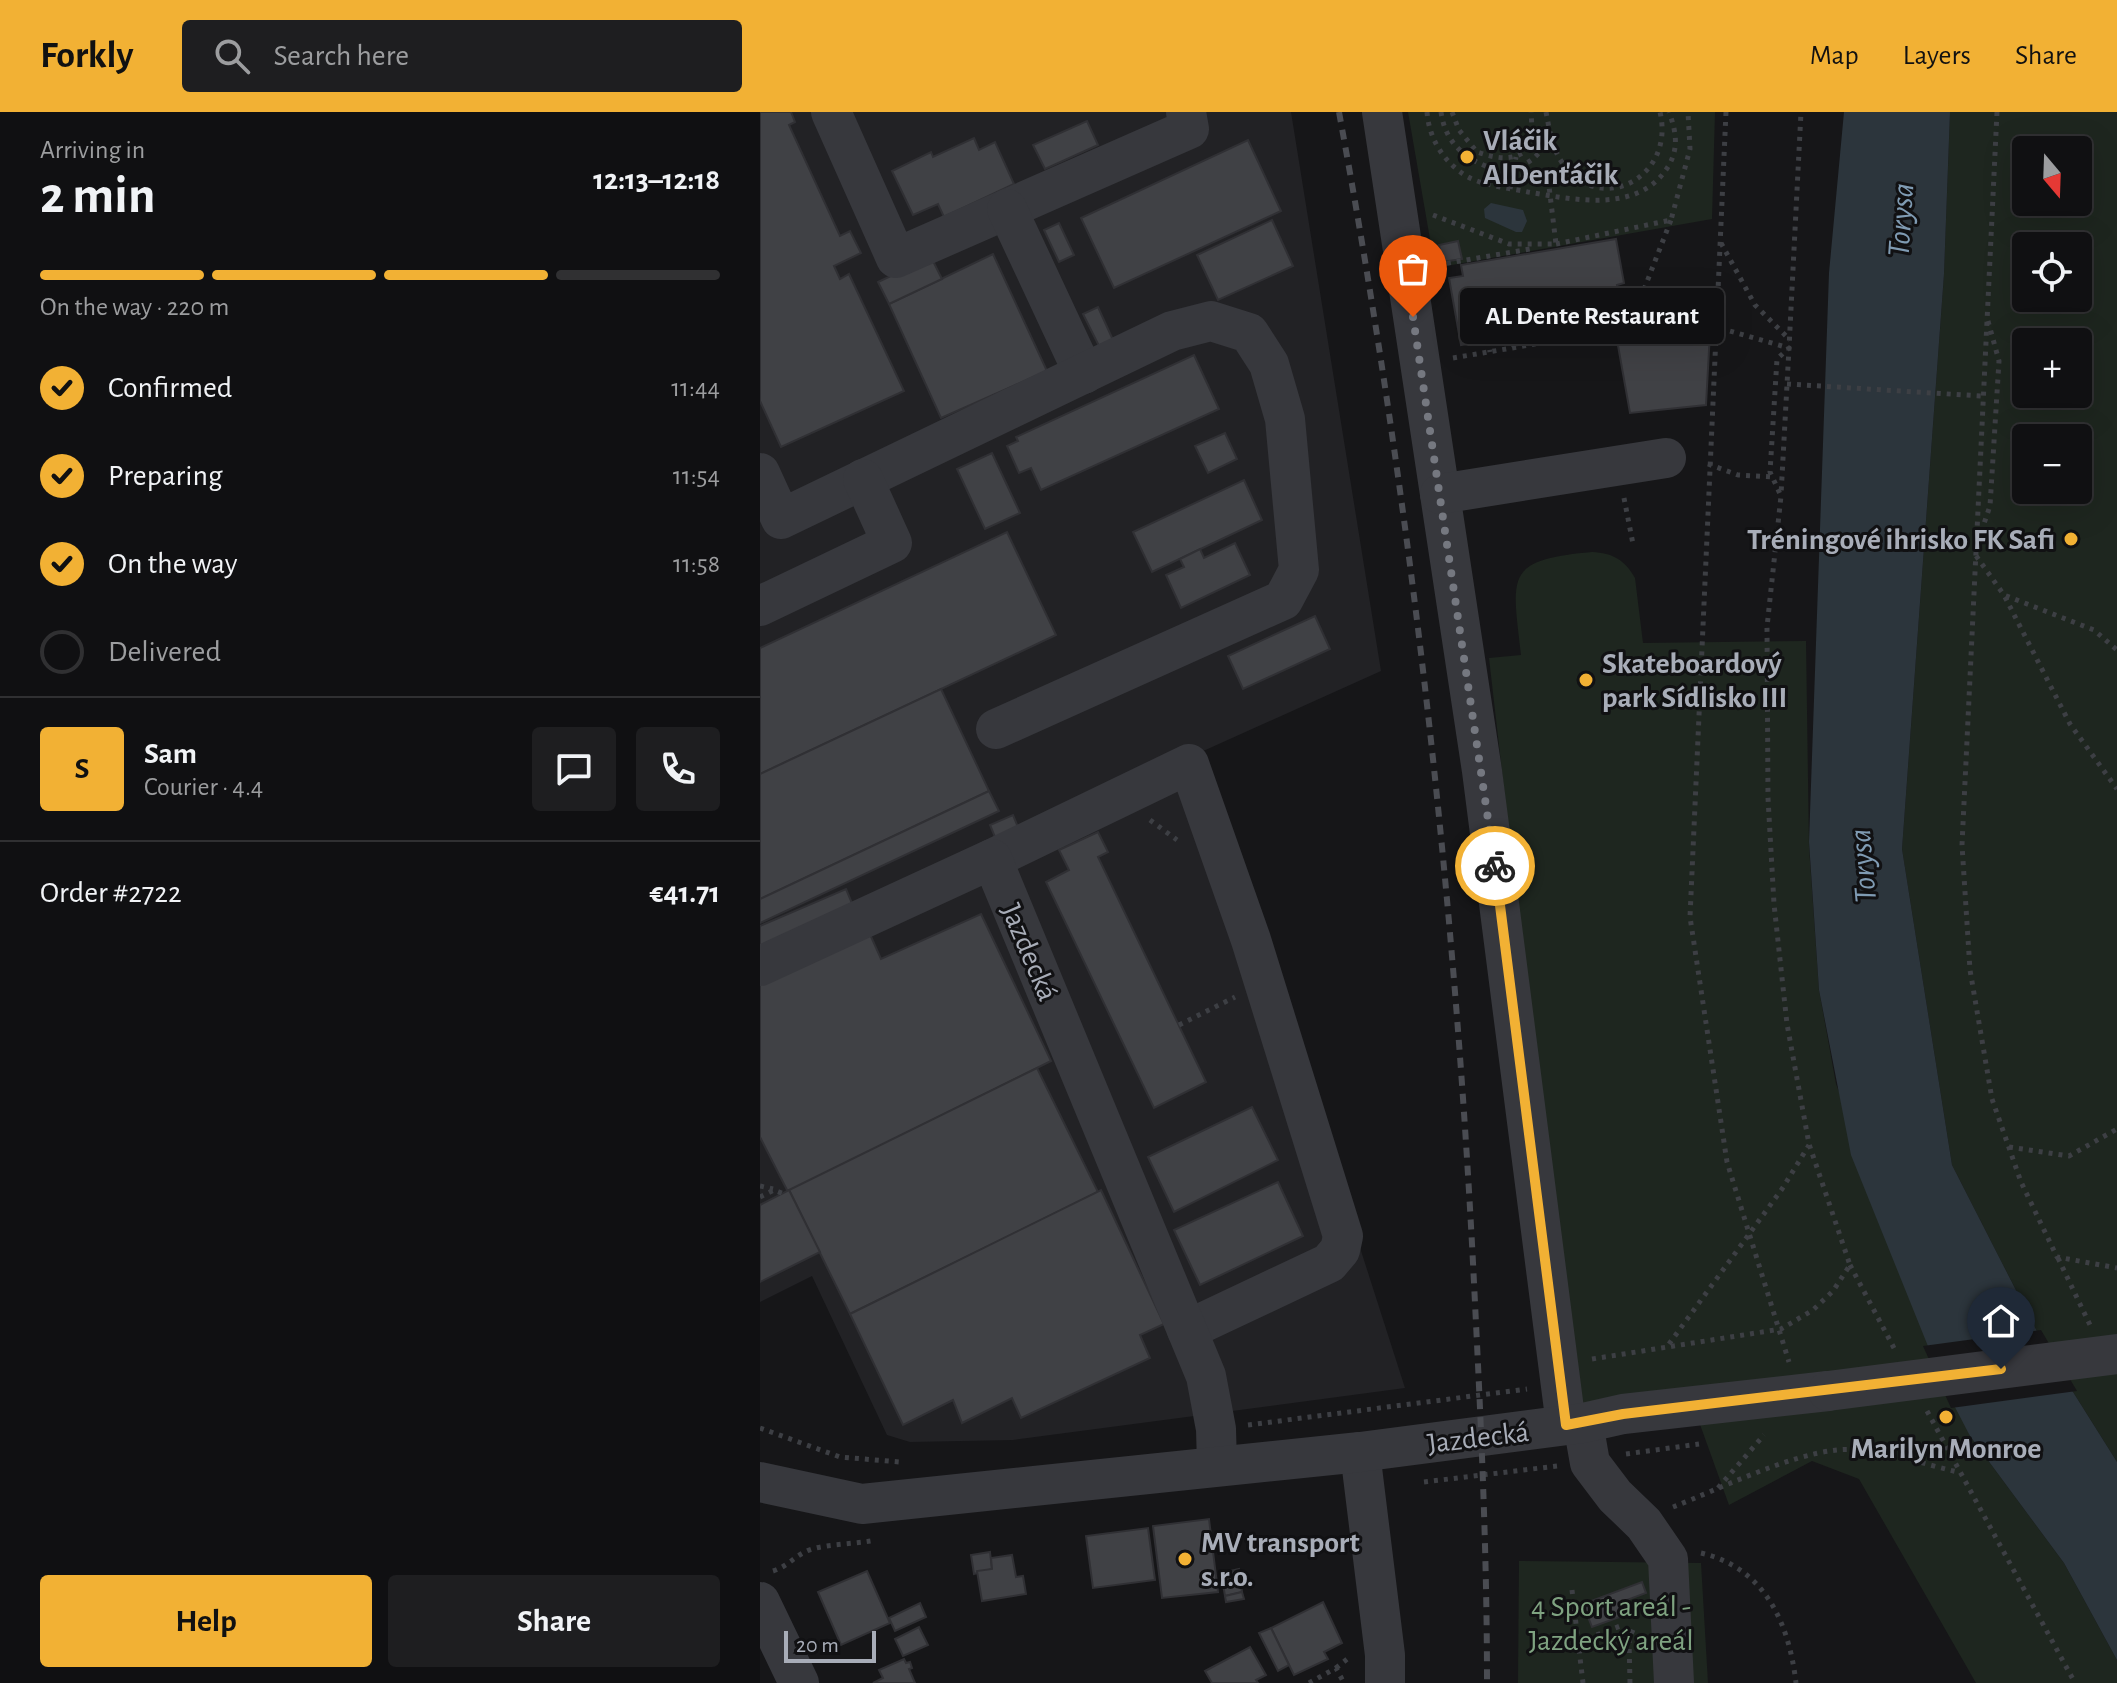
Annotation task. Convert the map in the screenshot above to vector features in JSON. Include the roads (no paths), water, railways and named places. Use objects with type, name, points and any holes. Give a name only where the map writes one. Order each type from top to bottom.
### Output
[{"type":"street","points":[[831,112],[896,258],[1189,129],[1186,112]]},
{"type":"street","name":"Jazdecká","points":[[1382,112],[1482,771],[1574,1424],[1590,1463],[1615,1496],[1651,1533],[1668,1559],[1674,1683]]},
{"type":"street","points":[[1007,209],[1084,374]]},
{"type":"street","points":[[760,473],[781,519],[1172,331],[1211,321],[1249,333],[1269,364],[1285,419],[1299,570],[1283,600],[996,729]]},
{"type":"street","points":[[1440,494],[1666,458]]},
{"type":"street","points":[[760,606],[892,543],[863,479]]},
{"type":"street","points":[[760,966],[1189,764],[1265,983],[1343,1236],[1340,1250],[1329,1263],[1187,1330]]},
{"type":"street","name":"Jazdecká","points":[[992,859],[1206,1376],[1216,1429],[1217,1464]]},
{"type":"street","points":[[1574,1424],[1623,1414],[1828,1391],[2104,1341]]},
{"type":"street","name":"Jazdecká","points":[[760,1482],[862,1504],[1217,1464],[1360,1452],[1574,1424]]},
{"type":"street","points":[[1360,1452],[1377,1674]]},
{"type":"street","points":[[760,1602],[799,1683]]},
{"type":"water","name":"Torysa","points":[[1844,112],[1950,112],[1944,274],[1902,849],[1952,1165],[2046,1349],[2117,1462],[2117,1660],[2064,1563],[1970,1436],[1944,1386],[1851,1155],[1819,990],[1809,842],[1829,273]]},
{"type":"water","points":[[1491,203],[1523,210],[1527,221],[1522,232],[1485,218],[1484,209]]},
{"type":"railway","points":[[1339,112],[1387,398],[1425,685],[1440,829],[1473,1263],[1481,1420],[1487,1683]]},
{"type":"place","name":"Vláčik AlDenťáčik","points":[[1467,157]]},
{"type":"place","name":"AL Dente Restaurant","points":[[1413,317]]},
{"type":"place","name":"Tréningové ihrisko FK Safi","points":[[2071,539]]},
{"type":"place","name":"Skateboardový park Sídlisko III","points":[[1586,680]]},
{"type":"place","name":"Marilyn Monroe","points":[[1946,1417]]},
{"type":"place","name":"MV transport s.r.o.","points":[[1185,1559]]},
{"type":"park label","name":"4 Sport areál - Jazdecký areál","points":[[1611,1623]]}]
